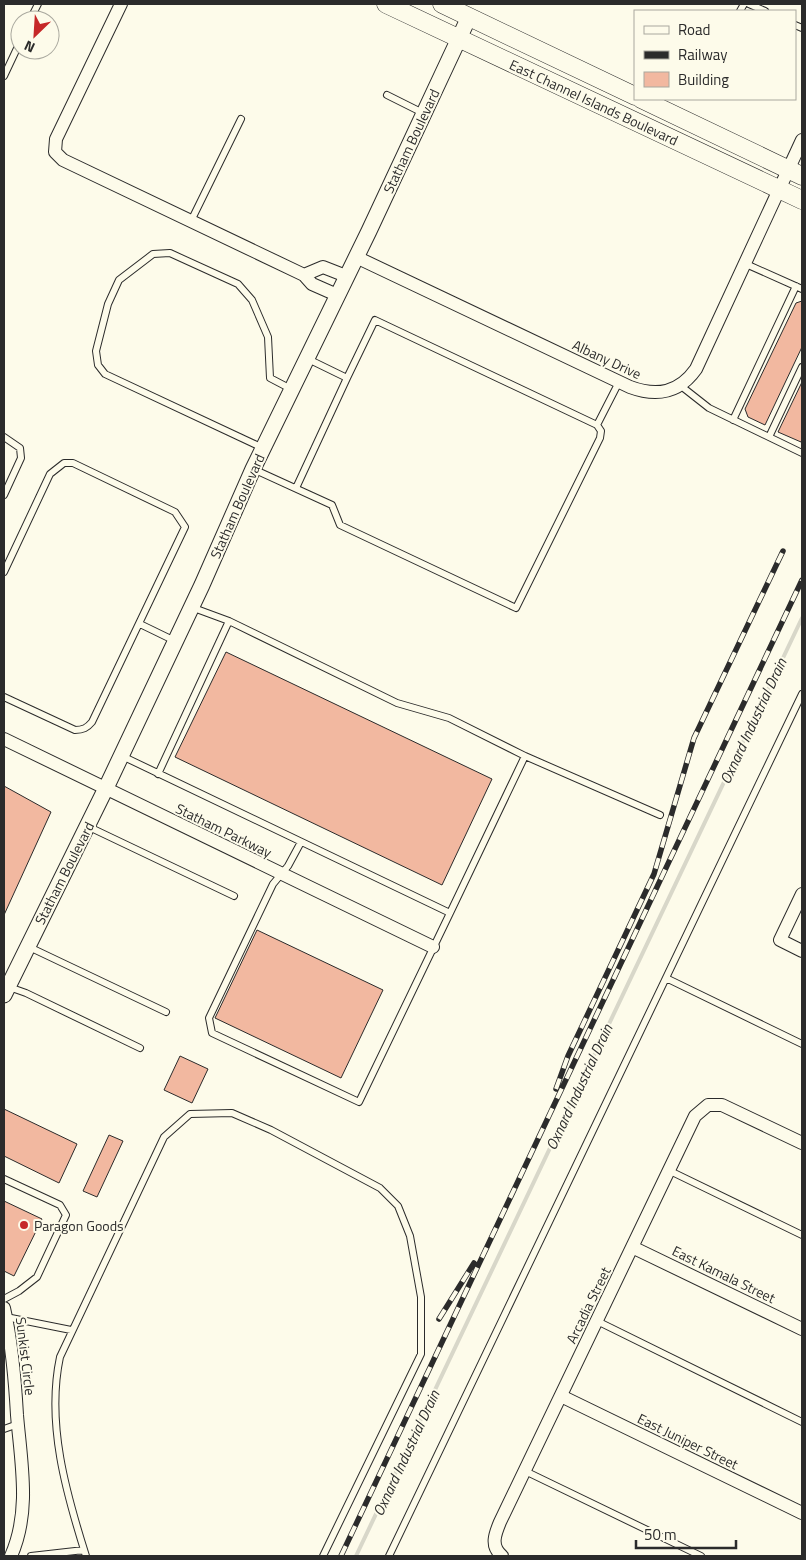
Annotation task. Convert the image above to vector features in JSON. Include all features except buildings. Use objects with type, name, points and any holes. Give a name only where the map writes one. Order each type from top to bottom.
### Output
[{"type":"main road","name":"East Channel Islands Boulevard","points":[[386,4],[802,200]]},
{"type":"main road","name":"East Channel Islands Boulevard","points":[[442,4],[634,96]]},
{"type":"main road","name":"East Channel Islands Boulevard","points":[[643,100],[796,173]]},
{"type":"street","points":[[121,4],[56,139],[55,152],[63,160],[304,275],[319,289],[337,295]]},
{"type":"street","name":"Statham Boulevard","points":[[6,991],[106,788],[253,469],[356,257],[469,17]]},
{"type":"street","points":[[681,386],[696,369],[781,190],[796,173],[802,140]]},
{"type":"street","name":"Albany Drive","points":[[356,257],[639,390],[658,394],[681,386]]},
{"type":"street","points":[[304,275],[323,267],[346,276]]},
{"type":"street","name":"Statham Parkway","points":[[4,739],[433,946]]},
{"type":"street","points":[[802,894],[780,940],[802,951]]},
{"type":"street","name":"Arcadia Street","points":[[502,1556],[494,1545],[494,1536],[500,1522],[695,1116],[708,1105],[722,1104],[802,1143]]},
{"type":"street","name":"East Kamala Street","points":[[632,1247],[802,1329]]},
{"type":"street","name":"Sunkist Circle","points":[[5,1313],[10,1338],[24,1497],[19,1537],[11,1556]]},
{"type":"street","name":"East Juniper Street","points":[[561,1396],[802,1513]]},
{"type":"lane","points":[[749,4],[764,8]]},
{"type":"lane","points":[[4,76],[12,60]]},
{"type":"lane","points":[[387,95],[424,114]]},
{"type":"lane","points":[[191,221],[241,118]]},
{"type":"lane","points":[[263,448],[104,374],[98,366],[96,350],[108,304],[119,280],[153,254],[170,253],[238,284],[252,300],[268,336],[270,378],[291,390]]},
{"type":"lane","points":[[733,420],[799,288],[746,264]]},
{"type":"lane","points":[[253,469],[332,505],[340,525],[516,608],[600,438],[601,431],[598,426],[375,320],[346,378],[296,488]]},
{"type":"lane","points":[[306,359],[346,378]]},
{"type":"lane","points":[[769,437],[802,367]]},
{"type":"lane","points":[[598,426],[619,382]]},
{"type":"lane","points":[[681,386],[709,408],[802,453]]},
{"type":"lane","points":[[4,437],[20,448],[21,458],[4,495]]},
{"type":"lane","points":[[4,572],[50,474],[64,463],[73,463],[175,512],[183,522],[184,533],[92,722],[82,730],[67,727],[4,697]]},
{"type":"lane","points":[[191,607],[229,621],[398,703],[449,718],[525,756],[660,815]]},
{"type":"lane","points":[[158,774],[229,621]]},
{"type":"lane","points":[[140,624],[175,641]]},
{"type":"lane","points":[[389,1556],[802,694]]},
{"type":"lane","points":[[121,756],[450,913]]},
{"type":"lane","points":[[301,842],[273,884],[208,1018],[212,1033],[359,1102],[525,756]]},
{"type":"lane","points":[[87,826],[234,896]]},
{"type":"lane","points":[[27,946],[166,1012]]},
{"type":"lane","points":[[666,978],[802,1044]]},
{"type":"lane","points":[[6,991],[26,993],[140,1048]]},
{"type":"lane","points":[[31,1556],[85,1553],[60,1464],[55,1381],[60,1357],[71,1330],[164,1138],[190,1114],[232,1113],[271,1130],[380,1188],[398,1206],[410,1236],[422,1297],[421,1354],[323,1556]]},
{"type":"lane","points":[[668,1170],[802,1236]]},
{"type":"lane","points":[[4,1179],[60,1205],[66,1215],[37,1278],[4,1299]]},
{"type":"lane","points":[[5,1313],[71,1330]]},
{"type":"lane","points":[[597,1321],[802,1422]]},
{"type":"lane","points":[[4,1429],[18,1424]]},
{"type":"lane","points":[[525,1471],[701,1556]]},
{"type":"waterway","name":"Oxnard Industrial Drain","points":[[356,1556],[802,618]]},
{"type":"railway","points":[[556,1089],[568,1056],[654,874],[694,738],[783,551]]},
{"type":"railway","points":[[341,1556],[802,580]]},
{"type":"railway","points":[[439,1319],[474,1263]]},
{"type":"place","name":"Paragon Goods","points":[[24,1225]]}]
